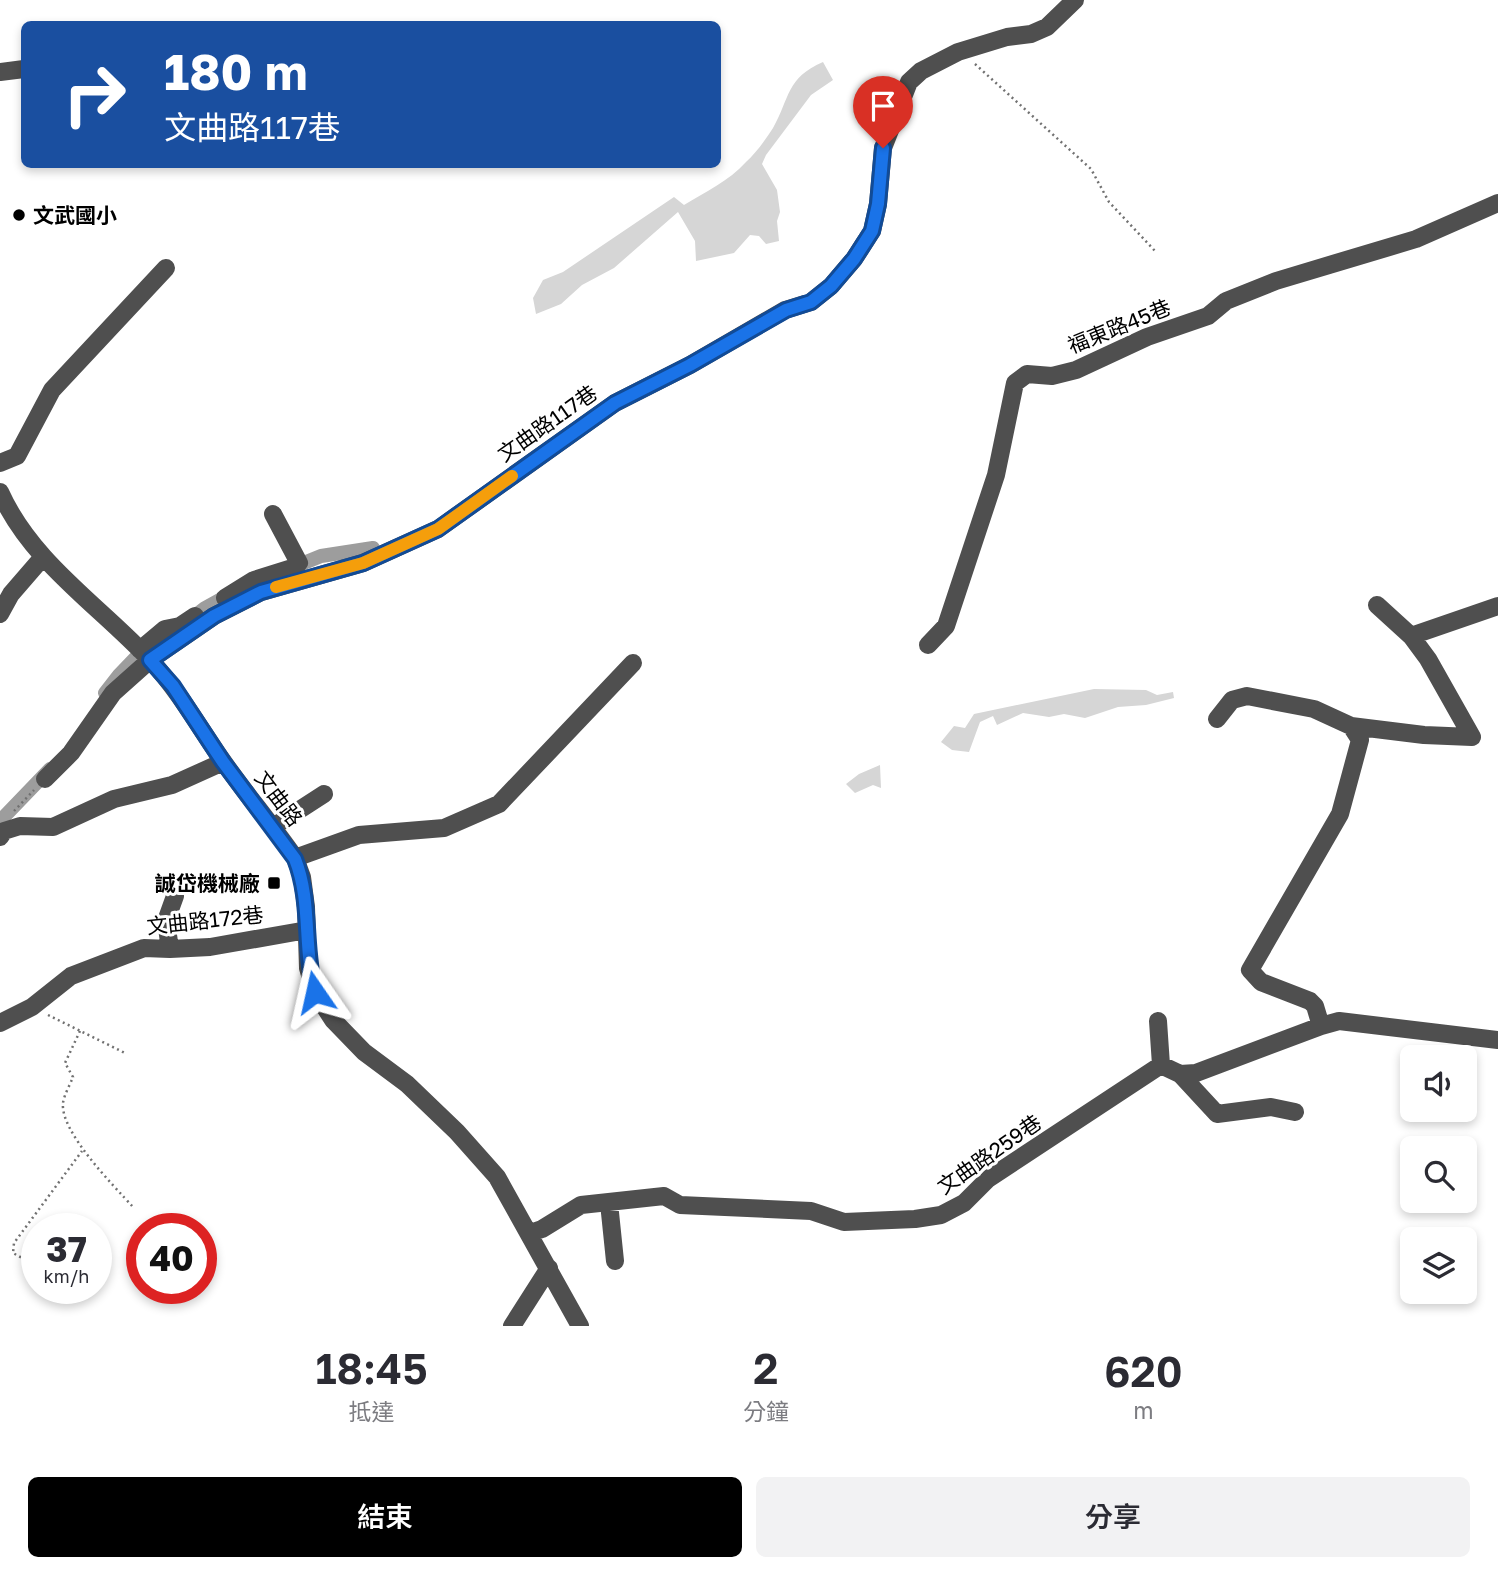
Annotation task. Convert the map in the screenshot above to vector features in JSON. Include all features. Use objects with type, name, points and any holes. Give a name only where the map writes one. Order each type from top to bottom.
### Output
[{"type":"street","name":"文曲路117巷","points":[[145,655],[261,592],[363,563],[438,529],[615,403],[690,365],[786,310],[811,302],[831,286],[854,259],[872,231],[878,204],[883,148],[909,82],[921,71],[958,52],[1007,37],[1031,34],[1047,27],[1075,0]]},
{"type":"street","points":[[0,72],[21,69]]},
{"type":"street","name":"福東路45巷","points":[[928,645],[946,626],[996,475],[1015,383],[1027,374],[1052,376],[1076,370],[1147,337],[1208,316],[1227,301],[1276,281],[1416,239],[1498,203]]},
{"type":"street","points":[[0,463],[17,456],[52,390],[166,268]]},
{"type":"street","name":"文曲路","points":[[0,492],[7,507],[43,557],[145,655],[173,686],[223,762],[273,827],[295,859],[302,877],[308,968],[315,992],[333,1020],[364,1052],[407,1084],[457,1132],[497,1177],[580,1326]]},
{"type":"street","points":[[45,779],[71,753],[113,693],[164,629],[180,626],[254,580],[295,567],[299,563],[273,514]]},
{"type":"street","points":[[0,614],[11,594],[43,557]]},
{"type":"street","points":[[1217,719],[1232,700],[1247,696],[1314,709],[1351,726],[1424,735],[1472,737],[1428,659],[1411,636],[1377,605]]},
{"type":"street","points":[[1411,636],[1498,606]]},
{"type":"street","points":[[295,859],[359,835],[444,828],[499,804],[633,663]]},
{"type":"street","points":[[1321,1026],[1315,1006],[1310,1001],[1261,982],[1250,970],[1340,814],[1360,740],[1351,726]]},
{"type":"street","points":[[2,834],[20,826],[53,827],[114,799],[172,785],[223,762]]},
{"type":"street","points":[[273,827],[324,794]]},
{"type":"street","points":[[170,949],[166,921],[175,896]]},
{"type":"street","name":"文曲路172巷","points":[[0,1023],[32,1007],[71,976],[144,948],[170,949],[244,942],[307,930]]},
{"type":"street","points":[[1157,1021],[1161,1065],[1180,1074],[1217,1114],[1271,1107],[1295,1111]]},
{"type":"street","points":[[1180,1074],[1196,1073],[1339,1021],[1498,1040]]},
{"type":"street","name":"文曲路259巷","points":[[530,1233],[542,1229],[581,1205],[664,1196],[680,1205],[811,1211],[844,1222],[915,1219],[941,1215],[964,1203],[988,1179],[1161,1065]]},
{"type":"street","points":[[609,1203],[615,1261]]},
{"type":"street","points":[[512,1326],[549,1268]]},
{"type":"path","points":[[958,52],[983,71],[1091,169],[1109,202],[1155,251]]},
{"type":"path","points":[[2,834],[3,825],[45,779]]},
{"type":"path","points":[[32,1007],[125,1053]]},
{"type":"path","points":[[80,1031],[65,1063],[73,1077],[63,1102],[64,1112],[82,1151],[133,1208]]},
{"type":"path","points":[[36,1213],[82,1151]]},
{"type":"path","points":[[21,1234],[14,1243],[13,1253],[21,1257]]},
{"type":"shaded area","points":[[823,62],[833,80],[811,95],[762,164],[777,190],[780,212],[777,221],[779,241],[766,244],[759,236],[750,235],[734,253],[696,261],[695,241],[678,212],[614,268],[582,285],[561,304],[536,314],[533,298],[543,280],[563,272],[674,197],[684,205],[739,169],[773,128],[795,82]]},
{"type":"shaded area","points":[[1094,689],[1146,690],[1157,695],[1173,692],[1174,698],[1146,705],[1118,707],[1085,718],[1064,714],[1049,717],[1023,713],[997,725],[993,716],[980,722],[969,752],[952,750],[941,742],[954,726],[965,728],[974,714]]},
{"type":"shaded area","points":[[880,765],[881,788],[873,785],[855,793],[846,784],[859,774]]},
{"type":"waterway","points":[[289,569],[321,556],[373,548]]},
{"type":"waterway","points":[[187,622],[232,593]]},
{"type":"waterway","points":[[105,693],[142,651]]},
{"type":"waterway","points":[[0,821],[50,769]]},
{"type":"slow traffic","points":[[276,587],[363,563],[438,529],[512,476]]},
{"type":"place","name":"文武國小","points":[[19,215]]},
{"type":"place","name":"誠岱機械廠","points":[[274,883]]},
{"type":"route","points":[[315,992],[308,968],[302,877],[295,859],[223,762],[173,686],[150,660],[214,616],[261,592],[363,563],[438,529],[615,403],[690,365],[786,310],[811,302],[831,286],[854,259],[872,231],[878,204],[883,148]]}]
